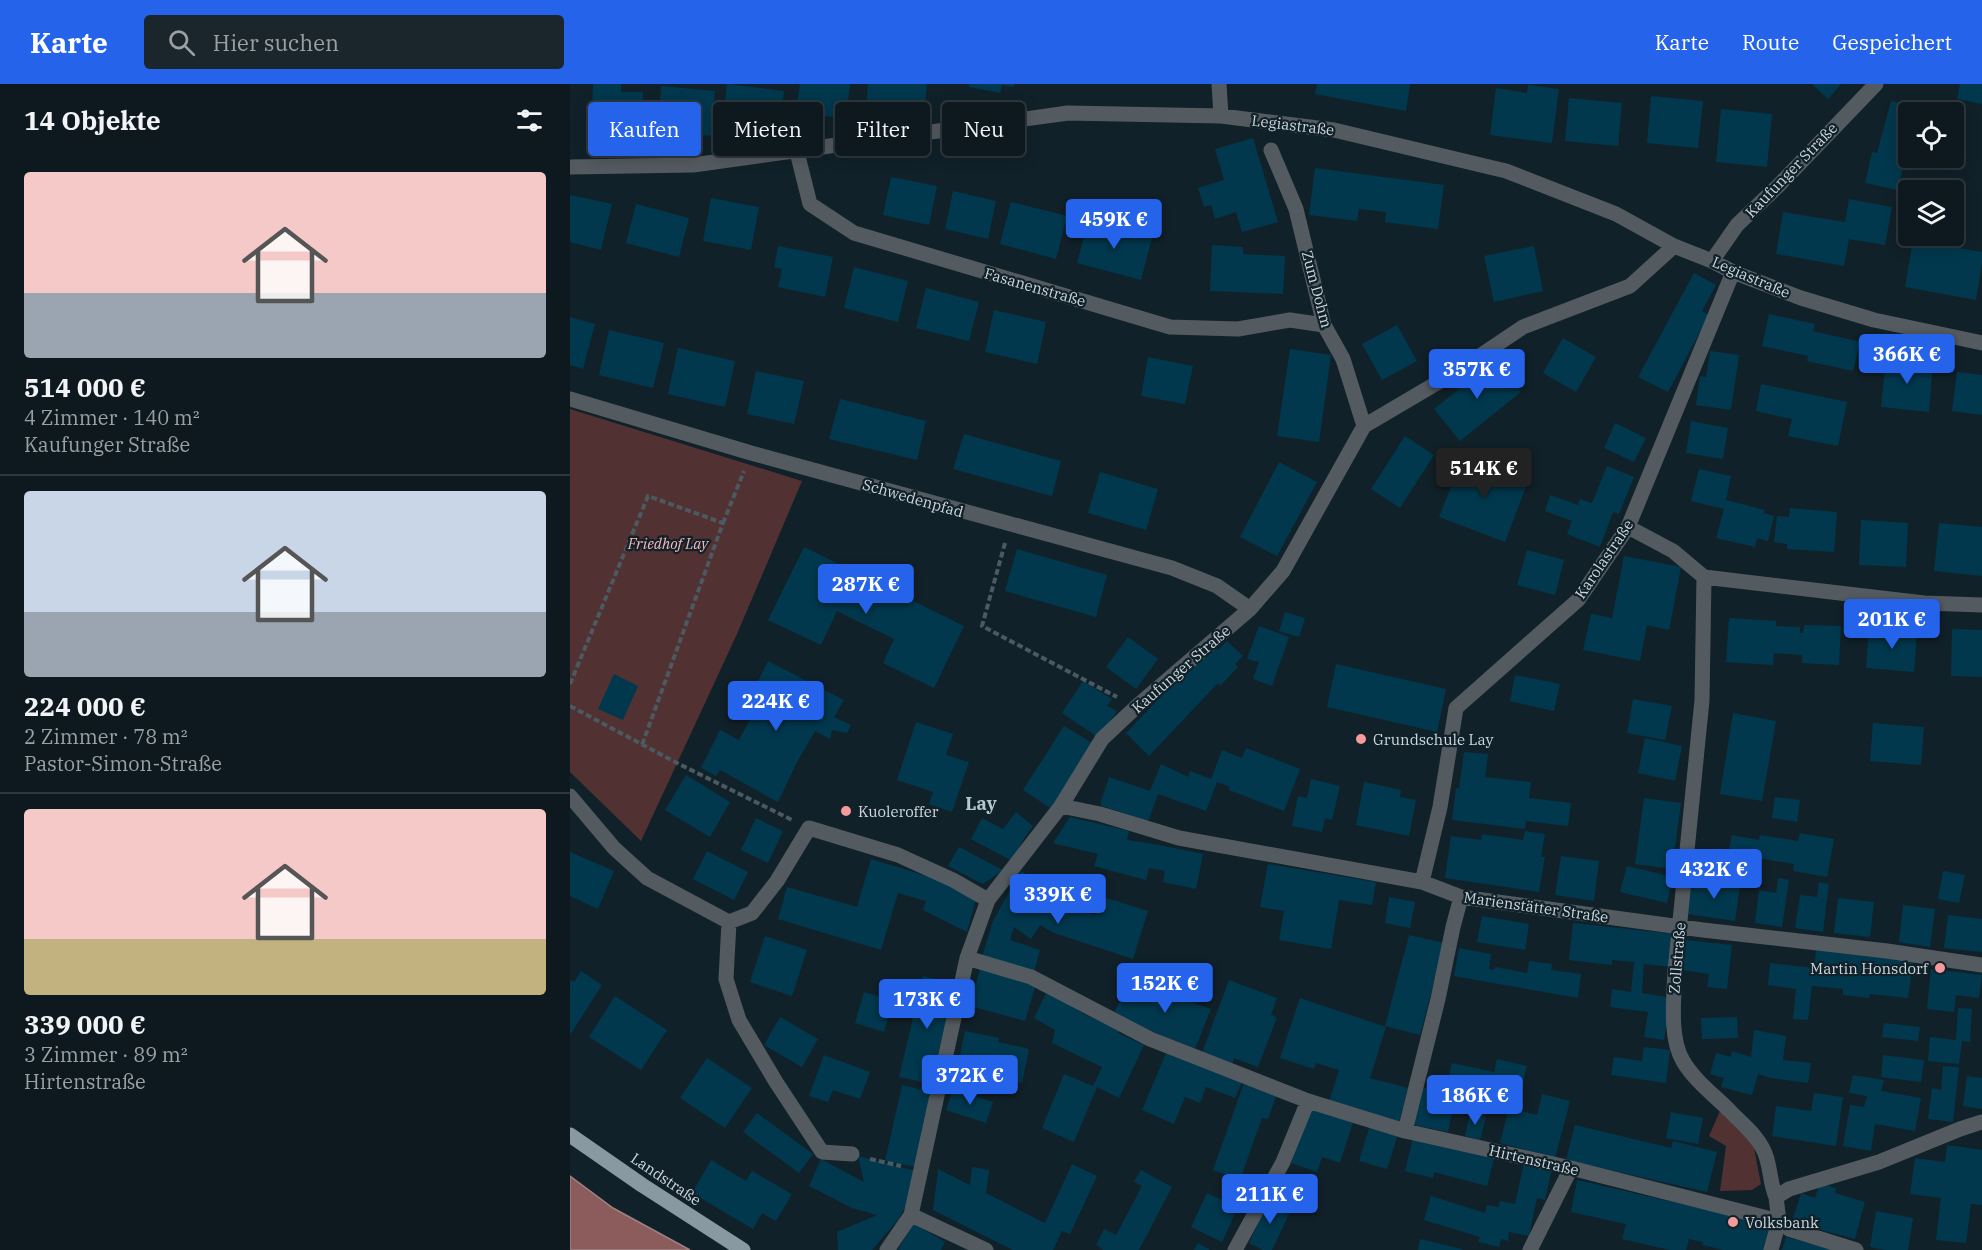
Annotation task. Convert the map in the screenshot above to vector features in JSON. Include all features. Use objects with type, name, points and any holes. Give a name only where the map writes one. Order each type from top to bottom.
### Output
[{"type":"main road","name":"Landstraße","points":[[570,1135],[652,1192],[743,1250]]},
{"type":"street","points":[[1219,84],[1221,116]]},
{"type":"street","name":"Kaufunger Straße","points":[[1712,261],[1737,225],[1778,186],[1875,84]]},
{"type":"street","name":"Legiastraße","points":[[823,148],[1068,113],[1221,116],[1334,130],[1506,171],[1616,214],[1674,246],[1801,298],[1875,320],[1982,343]]},
{"type":"street","name":"Zum Dohm","points":[[1271,150],[1296,209],[1324,325],[1343,359],[1364,426]]},
{"type":"street","name":"Legiastraße","points":[[570,167],[693,165],[765,156]]},
{"type":"street","name":"Fasanenstraße","points":[[798,156],[810,204],[854,233],[1170,327],[1238,329],[1290,320],[1324,325]]},
{"type":"street","points":[[1364,426],[1460,370],[1523,327],[1630,286],[1674,246]]},
{"type":"street","name":"Karolastraße","points":[[1422,882],[1440,807],[1456,708],[1578,600],[1628,527],[1733,272]]},
{"type":"street","name":"Schwedenpfad","points":[[570,399],[751,453],[1172,568],[1217,586],[1250,609]]},
{"type":"street","name":"Kaufunger Straße","points":[[887,1250],[911,1215],[967,958],[988,900],[1061,806],[1102,739],[1250,609],[1283,571],[1364,426]]},
{"type":"street","points":[[1628,527],[1673,551],[1704,577],[1924,603],[1982,605]]},
{"type":"street","name":"Zollstraße","points":[[1704,577],[1702,700],[1673,1002],[1678,1051],[1683,1062],[1693,1074],[1757,1139],[1764,1150],[1771,1186],[1776,1197]]},
{"type":"street","points":[[570,796],[614,849],[647,878],[729,922],[752,913],[777,880],[809,828],[898,855],[953,880],[988,900]]},
{"type":"street","name":"Marienstätter Straße","points":[[1061,806],[1100,814],[1179,838],[1422,882],[1461,897],[1982,965]]},
{"type":"street","points":[[1405,1131],[1461,897]]},
{"type":"street","points":[[729,922],[726,979],[739,1020],[822,1152],[852,1154]]},
{"type":"street","name":"Hirtenstraße","points":[[967,958],[1031,977],[1150,1039],[1308,1101],[1405,1131],[1571,1168],[1779,1221],[1789,1229],[1856,1250]]},
{"type":"street","points":[[1235,1250],[1283,1162],[1308,1101]]},
{"type":"street","points":[[1771,1250],[1779,1221],[1776,1197],[1789,1189],[1879,1162],[1982,1122]]},
{"type":"street","points":[[1530,1250],[1571,1168]]},
{"type":"street","points":[[911,1215],[986,1250]]},
{"type":"path","points":[[642,745],[751,453]]},
{"type":"path","points":[[570,684],[648,496],[723,523]]},
{"type":"path","points":[[1010,525],[982,626],[1136,707]]},
{"type":"path","points":[[570,706],[642,745],[809,828]]},
{"type":"path","points":[[852,1154],[922,1171]]},
{"type":"green space","name":"Friedhof Lay","points":[[570,409],[802,481],[737,634],[641,841],[570,772]]},
{"type":"green space","points":[[1720,1111],[1753,1143],[1761,1184],[1752,1190],[1720,1191],[1726,1146],[1709,1136]]},
{"type":"shaded area","points":[[570,1176],[613,1208],[690,1250],[570,1250]]},
{"type":"building","points":[[593,84],[621,84],[621,92],[643,92],[643,102],[592,102]]},
{"type":"building","points":[[727,84],[784,91],[782,102],[725,102]]},
{"type":"building","points":[[800,84],[850,84],[848,102],[835,102],[835,117],[823,116],[823,102],[797,102]]},
{"type":"building","points":[[868,84],[927,84],[925,102],[867,100]]},
{"type":"building","points":[[969,84],[1014,84],[1014,87],[1002,85],[1000,93],[969,87]]},
{"type":"building","points":[[1317,84],[1410,84],[1406,111],[1315,94]]},
{"type":"building","points":[[1812,84],[1841,84],[1828,99]]},
{"type":"building","points":[[1960,84],[1982,84],[1982,104],[1957,99]]},
{"type":"building","points":[[1528,85],[1559,89],[1552,143],[1490,135],[1496,88],[1527,93]]},
{"type":"building","points":[[661,86],[715,91],[712,136],[701,135],[701,102],[660,102]]},
{"type":"building","points":[[1651,96],[1703,101],[1698,148],[1647,143]]},
{"type":"building","points":[[1569,98],[1622,103],[1618,146],[1565,141]]},
{"type":"building","points":[[1891,101],[1898,103],[1898,168],[1903,168],[1900,180],[1898,180],[1898,190],[1865,183],[1872,152],[1877,153]]},
{"type":"building","points":[[1721,109],[1772,114],[1767,167],[1716,162]]},
{"type":"building","points":[[1253,138],[1278,222],[1242,232],[1236,212],[1215,219],[1211,205],[1204,207],[1198,188],[1224,180],[1215,149]]},
{"type":"building","points":[[1315,168],[1444,185],[1438,229],[1385,222],[1386,212],[1359,209],[1357,221],[1309,215]]},
{"type":"building","points":[[891,177],[937,186],[929,225],[883,215]]},
{"type":"building","points":[[953,191],[996,201],[988,239],[945,229]]},
{"type":"building","points":[[570,195],[612,204],[601,250],[570,242]]},
{"type":"building","points":[[711,198],[759,207],[751,250],[703,241]]},
{"type":"building","points":[[1849,199],[1892,207],[1885,245],[1849,239],[1844,266],[1776,254],[1783,212],[1845,222]]},
{"type":"building","points":[[1011,202],[1067,216],[1056,259],[1000,244]]},
{"type":"building","points":[[636,204],[689,218],[679,257],[626,243]]},
{"type":"building","points":[[1088,221],[1152,238],[1141,280],[1077,263]]},
{"type":"building","points":[[1212,245],[1243,247],[1243,254],[1285,256],[1283,294],[1210,291]]},
{"type":"building","points":[[778,246],[833,257],[825,297],[778,287],[782,269],[774,267]]},
{"type":"building","points":[[1534,246],[1543,291],[1494,302],[1484,256]]},
{"type":"building","points":[[1912,246],[1948,246],[1982,252],[1976,300],[1905,287]]},
{"type":"building","points":[[854,267],[908,281],[898,322],[844,308]]},
{"type":"building","points":[[1694,273],[1716,285],[1702,311],[1709,315],[1668,392],[1638,377]]},
{"type":"building","points":[[926,288],[979,302],[969,341],[916,328]]},
{"type":"building","points":[[994,310],[1046,322],[1037,364],[985,352]]},
{"type":"building","points":[[1769,314],[1815,324],[1813,331],[1860,342],[1853,371],[1807,361],[1808,356],[1762,346]]},
{"type":"building","points":[[570,317],[595,324],[583,369],[570,365]]},
{"type":"building","points":[[1397,325],[1417,361],[1382,380],[1362,344]]},
{"type":"building","points":[[609,330],[664,343],[653,388],[599,375]]},
{"type":"building","points":[[1563,338],[1596,357],[1576,392],[1543,373]]},
{"type":"building","points":[[678,348],[735,361],[725,407],[668,394]]},
{"type":"building","points":[[1290,349],[1331,355],[1319,442],[1277,436]]},
{"type":"building","points":[[1710,351],[1739,355],[1731,410],[1696,405],[1700,376],[1706,377]]},
{"type":"building","points":[[1148,357],[1193,366],[1185,404],[1141,396]]},
{"type":"building","points":[[1886,359],[1933,363],[1929,412],[1881,407]]},
{"type":"building","points":[[1495,360],[1521,392],[1460,441],[1434,409]]},
{"type":"building","points":[[756,371],[804,381],[794,424],[747,414]]},
{"type":"building","points":[[1957,372],[1982,375],[1982,415],[1952,411]]},
{"type":"building","points":[[1761,384],[1847,402],[1838,446],[1788,436],[1792,419],[1756,411]]},
{"type":"building","points":[[840,399],[926,421],[917,460],[829,439]]},
{"type":"building","points":[[1691,421],[1728,428],[1723,459],[1686,453]]},
{"type":"building","points":[[1615,423],[1646,438],[1634,462],[1604,448]]},
{"type":"building","points":[[964,434],[1061,461],[1052,496],[953,469]]},
{"type":"building","points":[[1405,436],[1434,455],[1400,508],[1371,489]]},
{"type":"building","points":[[1463,456],[1528,481],[1505,542],[1439,517]]},
{"type":"building","points":[[1279,462],[1317,482],[1277,556],[1240,537]]},
{"type":"building","points":[[1607,466],[1634,477],[1619,514],[1613,512],[1600,547],[1567,534],[1572,521],[1545,511],[1550,495],[1578,505],[1580,499],[1592,503]]},
{"type":"building","points":[[1699,469],[1731,476],[1726,500],[1765,510],[1763,513],[1774,516],[1768,541],[1757,538],[1755,547],[1716,538],[1724,509],[1691,501]]},
{"type":"building","points":[[1100,472],[1158,489],[1146,530],[1088,513]]},
{"type":"building","points":[[1790,508],[1837,512],[1834,552],[1787,549],[1787,544],[1774,542],[1777,516],[1789,517]]},
{"type":"building","points":[[1861,520],[1908,523],[1906,567],[1859,565]]},
{"type":"building","points":[[1939,523],[1982,527],[1982,576],[1934,571]]},
{"type":"building","points":[[804,547],[964,626],[934,688],[883,663],[894,639],[837,611],[821,645],[768,620]]},
{"type":"building","points":[[1017,549],[1107,575],[1096,617],[1005,591]]},
{"type":"building","points":[[1527,550],[1564,560],[1555,595],[1517,585]]},
{"type":"building","points":[[1624,556],[1681,567],[1669,630],[1647,625],[1640,661],[1583,650],[1591,614],[1612,618]]},
{"type":"building","points":[[1285,612],[1305,618],[1299,637],[1279,631]]},
{"type":"building","points":[[1729,618],[1776,621],[1776,626],[1800,627],[1800,633],[1803,633],[1804,625],[1841,626],[1839,665],[1802,663],[1802,655],[1774,653],[1773,665],[1726,662]]},
{"type":"building","points":[[1259,626],[1289,637],[1272,686],[1253,679],[1259,662],[1247,659]]},
{"type":"building","points":[[1869,628],[1917,632],[1914,672],[1866,668]]},
{"type":"building","points":[[1952,629],[1982,630],[1982,677],[1951,676]]},
{"type":"building","points":[[1128,637],[1158,659],[1136,689],[1106,667]]},
{"type":"building","points":[[1227,641],[1243,656],[1235,664],[1238,667],[1220,686],[1218,683],[1149,756],[1126,733],[1197,659],[1200,662],[1215,647],[1218,650]]},
{"type":"building","points":[[768,661],[844,700],[834,717],[851,725],[847,733],[832,730],[830,739],[815,731],[778,802],[720,770],[716,776],[701,768],[720,730],[739,740],[766,690],[756,685]]},
{"type":"building","points":[[1336,664],[1446,689],[1437,732],[1327,707]]},
{"type":"building","points":[[614,674],[638,686],[623,720],[598,709]]},
{"type":"building","points":[[1515,675],[1560,684],[1554,711],[1510,701]]},
{"type":"building","points":[[1083,681],[1112,699],[1107,706],[1117,711],[1099,738],[1062,713]]},
{"type":"building","points":[[1633,699],[1672,706],[1665,740],[1627,733]]},
{"type":"building","points":[[1733,713],[1776,721],[1762,801],[1720,794]]},
{"type":"building","points":[[916,722],[953,734],[946,755],[969,762],[952,812],[929,804],[933,792],[897,780]]},
{"type":"building","points":[[1873,723],[1924,727],[1921,765],[1870,761]]},
{"type":"building","points":[[1064,726],[1094,744],[1053,810],[1023,790]]},
{"type":"building","points":[[1645,738],[1682,746],[1675,781],[1638,773]]},
{"type":"building","points":[[1246,748],[1300,769],[1284,811],[1229,790],[1230,787],[1217,782],[1206,811],[1158,794],[1148,822],[1100,805],[1109,777],[1150,791],[1161,764],[1188,777],[1190,771],[1211,779],[1222,750],[1242,758]]},
{"type":"building","points":[[1464,752],[1488,754],[1485,777],[1531,782],[1529,798],[1571,803],[1568,826],[1526,821],[1525,829],[1452,820]]},
{"type":"building","points":[[686,775],[730,802],[710,837],[665,810]]},
{"type":"building","points":[[1311,779],[1340,786],[1332,820],[1325,818],[1322,832],[1292,826],[1298,796],[1307,798]]},
{"type":"building","points":[[1364,782],[1401,790],[1400,797],[1416,800],[1409,836],[1356,825]]},
{"type":"building","points":[[1775,797],[1800,800],[1797,822],[1772,818]]},
{"type":"building","points":[[1644,798],[1681,803],[1672,869],[1635,864]]},
{"type":"building","points":[[1016,812],[1033,826],[1012,861],[971,839],[982,818],[1003,829]]},
{"type":"building","points":[[1070,817],[1129,831],[1127,840],[1203,854],[1196,889],[1163,882],[1165,871],[1149,868],[1146,880],[1094,866],[1098,854],[1053,843]]},
{"type":"building","points":[[756,818],[783,831],[768,863],[741,850]]},
{"type":"building","points":[[1525,831],[1545,834],[1541,857],[1545,857],[1539,892],[1445,878],[1451,836],[1481,840],[1482,834],[1523,840]]},
{"type":"building","points":[[1800,833],[1834,839],[1827,877],[1793,871],[1794,864],[1728,853],[1732,835],[1759,840],[1760,835],[1798,841]]},
{"type":"building","points":[[959,847],[1003,870],[983,884],[948,866]]},
{"type":"building","points":[[707,851],[748,872],[734,900],[693,879]]},
{"type":"building","points":[[570,852],[614,871],[598,909],[570,896]]},
{"type":"building","points":[[1561,856],[1599,861],[1594,901],[1555,895]]},
{"type":"building","points":[[871,859],[933,878],[976,899],[967,932],[923,910],[926,901],[898,893],[881,950],[778,919],[787,887],[857,907]]},
{"type":"building","points":[[1268,864],[1376,882],[1372,905],[1339,900],[1331,949],[1279,940],[1284,911],[1260,907]]},
{"type":"building","points":[[1627,866],[1673,877],[1667,903],[1620,892]]},
{"type":"building","points":[[1021,871],[1072,901],[1069,906],[1095,915],[1100,896],[1148,911],[1133,959],[1054,933],[1040,925],[1031,939],[1014,927],[1010,940],[1040,950],[1033,976],[981,960],[993,921]]},
{"type":"building","points":[[1943,871],[1965,875],[1959,903],[1938,899]]},
{"type":"building","points":[[1692,878],[1740,885],[1735,921],[1687,914]]},
{"type":"building","points":[[1778,878],[1789,880],[1782,927],[1755,923],[1759,890],[1776,893]]},
{"type":"building","points":[[1819,882],[1829,884],[1823,932],[1795,928],[1800,895],[1817,897]]},
{"type":"building","points":[[1389,897],[1415,902],[1410,928],[1385,923]]},
{"type":"building","points":[[1838,898],[1874,902],[1870,937],[1834,933]]},
{"type":"building","points":[[1903,905],[1935,909],[1930,947],[1899,942]]},
{"type":"building","points":[[1948,915],[1982,919],[1982,952],[1944,948]]},
{"type":"building","points":[[1482,916],[1529,924],[1525,950],[1477,942]]},
{"type":"building","points":[[1573,923],[1675,934],[1672,967],[1644,964],[1642,993],[1666,997],[1668,1015],[1664,1040],[1644,1037],[1648,1012],[1610,1007],[1612,989],[1631,992],[1634,962],[1612,960],[1612,965],[1569,960]]},
{"type":"building","points":[[1409,935],[1444,943],[1420,1035],[1385,1026]]},
{"type":"building","points":[[765,936],[807,950],[792,996],[750,982]]},
{"type":"building","points":[[1685,940],[1732,945],[1727,989],[1707,987],[1709,974],[1682,970]]},
{"type":"building","points":[[1459,948],[1491,954],[1489,969],[1494,970],[1495,967],[1527,973],[1529,961],[1552,964],[1551,970],[1581,974],[1578,998],[1454,976]]},
{"type":"building","points":[[1816,949],[1913,961],[1908,998],[1870,994],[1869,998],[1843,995],[1843,989],[1812,986],[1808,1020],[1793,1019],[1796,989],[1768,985],[1770,963],[1814,968]]},
{"type":"building","points":[[980,969],[1036,984],[1025,1021],[970,1006]]},
{"type":"building","points":[[1931,969],[1982,975],[1979,998],[1956,995],[1954,1012],[1927,1009]]},
{"type":"building","points":[[581,971],[602,985],[570,1035],[570,980],[574,982]]},
{"type":"building","points":[[923,976],[955,983],[931,1084],[899,1077]]},
{"type":"building","points":[[1229,980],[1277,998],[1271,1015],[1277,1017],[1258,1067],[1234,1058],[1232,1065],[1202,1053]]},
{"type":"building","points":[[1159,982],[1188,996],[1186,1000],[1211,1009],[1195,1049],[1113,1015],[1126,988],[1150,1000]]},
{"type":"building","points":[[1047,991],[1084,1014],[1119,1030],[1118,1033],[1144,1045],[1119,1098],[1097,1087],[1074,1142],[1042,1128],[1064,1074],[1093,1086],[1102,1067],[1052,1043],[1055,1030],[1034,1018]]},
{"type":"building","points":[[864,992],[893,1001],[884,1032],[855,1023]]},
{"type":"building","points":[[615,996],[667,1030],[641,1070],[589,1037]]},
{"type":"building","points":[[1300,998],[1386,1027],[1370,1078],[1408,1088],[1399,1122],[1329,1102],[1339,1070],[1316,1063],[1314,1069],[1280,1058]]},
{"type":"building","points":[[1958,1008],[1972,1009],[1970,1042],[1962,1041],[1959,1064],[1928,1061],[1930,1037],[1956,1040]]},
{"type":"building","points":[[780,1017],[818,1039],[802,1067],[764,1045]]},
{"type":"building","points":[[1737,1017],[1738,1038],[1702,1039],[1701,1018]]},
{"type":"building","points":[[1884,1023],[1920,1027],[1918,1041],[1882,1037]]},
{"type":"building","points":[[1754,1030],[1786,1036],[1783,1060],[1811,1063],[1808,1083],[1758,1074],[1752,1095],[1721,1087],[1724,1078],[1710,1074],[1716,1053],[1731,1057],[1732,1051],[1751,1057]]},
{"type":"building","points":[[965,1031],[999,1038],[998,1042],[1029,1049],[1022,1083],[957,1069]]},
{"type":"building","points":[[1644,1047],[1670,1050],[1666,1083],[1611,1075],[1614,1057],[1642,1061]]},
{"type":"building","points":[[1167,1051],[1243,1080],[1235,1098],[1206,1087],[1200,1103],[1185,1097],[1174,1124],[1142,1110]]},
{"type":"building","points":[[824,1055],[870,1072],[860,1099],[833,1090],[828,1102],[809,1096]]},
{"type":"building","points":[[1883,1055],[1924,1060],[1921,1082],[1881,1077]]},
{"type":"building","points":[[707,1058],[752,1088],[725,1128],[680,1098]]},
{"type":"building","points":[[1497,1059],[1527,1066],[1519,1099],[1490,1092],[1488,1098],[1446,1088],[1452,1063],[1494,1072]]},
{"type":"building","points":[[1943,1066],[1959,1067],[1953,1122],[1928,1119],[1932,1088],[1941,1090]]},
{"type":"building","points":[[1853,1075],[1884,1080],[1881,1091],[1921,1098],[1915,1131],[1875,1124],[1871,1151],[1843,1146],[1850,1105],[1864,1107],[1867,1096],[1849,1093]]},
{"type":"building","points":[[1967,1076],[1982,1078],[1982,1109],[1963,1106]]},
{"type":"building","points":[[1244,1083],[1277,1094],[1268,1119],[1262,1118],[1240,1180],[1213,1170]]},
{"type":"building","points":[[902,1085],[933,1092],[916,1167],[885,1161]]},
{"type":"building","points":[[1422,1087],[1456,1094],[1448,1132],[1414,1125]]},
{"type":"building","points":[[953,1089],[993,1102],[986,1123],[946,1110]]},
{"type":"building","points":[[1814,1093],[1843,1097],[1836,1146],[1772,1136],[1776,1106],[1811,1111]]},
{"type":"building","points":[[1542,1094],[1570,1101],[1555,1158],[1500,1143],[1509,1108],[1537,1115]]},
{"type":"building","points":[[1311,1105],[1354,1119],[1340,1163],[1322,1157],[1317,1172],[1291,1163]]},
{"type":"building","points":[[1671,1112],[1703,1118],[1698,1144],[1666,1138]]},
{"type":"building","points":[[757,1113],[813,1154],[799,1173],[743,1132]]},
{"type":"building","points":[[1470,1113],[1486,1117],[1480,1140],[1465,1136]]},
{"type":"building","points":[[1370,1125],[1398,1134],[1387,1169],[1359,1161]]},
{"type":"building","points":[[1575,1125],[1671,1148],[1673,1141],[1717,1152],[1707,1192],[1566,1160]]},
{"type":"building","points":[[1413,1138],[1494,1158],[1487,1186],[1434,1172],[1433,1178],[1405,1171]]},
{"type":"building","points":[[1947,1145],[1982,1150],[1982,1205],[1971,1204],[1966,1243],[1936,1240],[1941,1198],[1910,1194],[1915,1158],[1945,1162]]},
{"type":"building","points":[[858,1156],[916,1171],[910,1199],[897,1221],[872,1250],[838,1250],[837,1232],[877,1215],[852,1208],[809,1186],[821,1159],[864,1182]]},
{"type":"building","points":[[711,1160],[746,1181],[752,1171],[792,1194],[776,1221],[762,1213],[753,1229],[692,1193]]},
{"type":"building","points":[[1524,1162],[1552,1168],[1545,1200],[1537,1198],[1529,1236],[1509,1232],[1508,1241],[1501,1239],[1499,1247],[1478,1242],[1480,1237],[1424,1220],[1431,1196],[1485,1213],[1487,1205],[1499,1207],[1500,1201],[1515,1204]]},
{"type":"building","points":[[1072,1164],[1097,1176],[1070,1234],[1062,1231],[1053,1250],[1013,1250],[933,1210],[938,1169],[970,1185],[972,1167],[989,1170],[986,1193],[1045,1223]]},
{"type":"building","points":[[1141,1170],[1172,1187],[1139,1250],[1104,1250],[1096,1245],[1104,1229],[1116,1235],[1142,1186],[1134,1182]]},
{"type":"building","points":[[1577,1180],[1773,1225],[1767,1250],[1724,1250],[1702,1245],[1703,1242],[1689,1239],[1686,1250],[1670,1250],[1622,1239],[1626,1224],[1571,1212]]},
{"type":"building","points":[[1820,1183],[1836,1188],[1835,1193],[1865,1202],[1855,1239],[1792,1222],[1801,1193],[1815,1198]]},
{"type":"building","points":[[1207,1193],[1238,1207],[1222,1242],[1191,1227]]},
{"type":"building","points":[[1270,1198],[1292,1208],[1272,1250],[1263,1250],[1249,1243]]},
{"type":"building","points":[[1876,1211],[1913,1218],[1908,1250],[1870,1247]]},
{"type":"building","points":[[913,1223],[945,1242],[941,1250],[898,1250]]},
{"type":"building","points":[[1786,1237],[1831,1249],[1831,1250],[1782,1250]]},
{"type":"building","points":[[1420,1239],[1462,1249],[1462,1250],[1418,1250]]},
{"type":"building","points":[[1198,1243],[1210,1250],[1194,1250]]},
{"type":"place","name":"Grundschule Lay","points":[[1361,739]]},
{"type":"place","name":"Kuoleroffer","points":[[846,811]]},
{"type":"place","name":"Martin Honsdorf","points":[[1940,968]]},
{"type":"place","name":"Volksbank","points":[[1733,1222]]},
{"type":"district","name":"Lay","points":[[981,803]]}]
